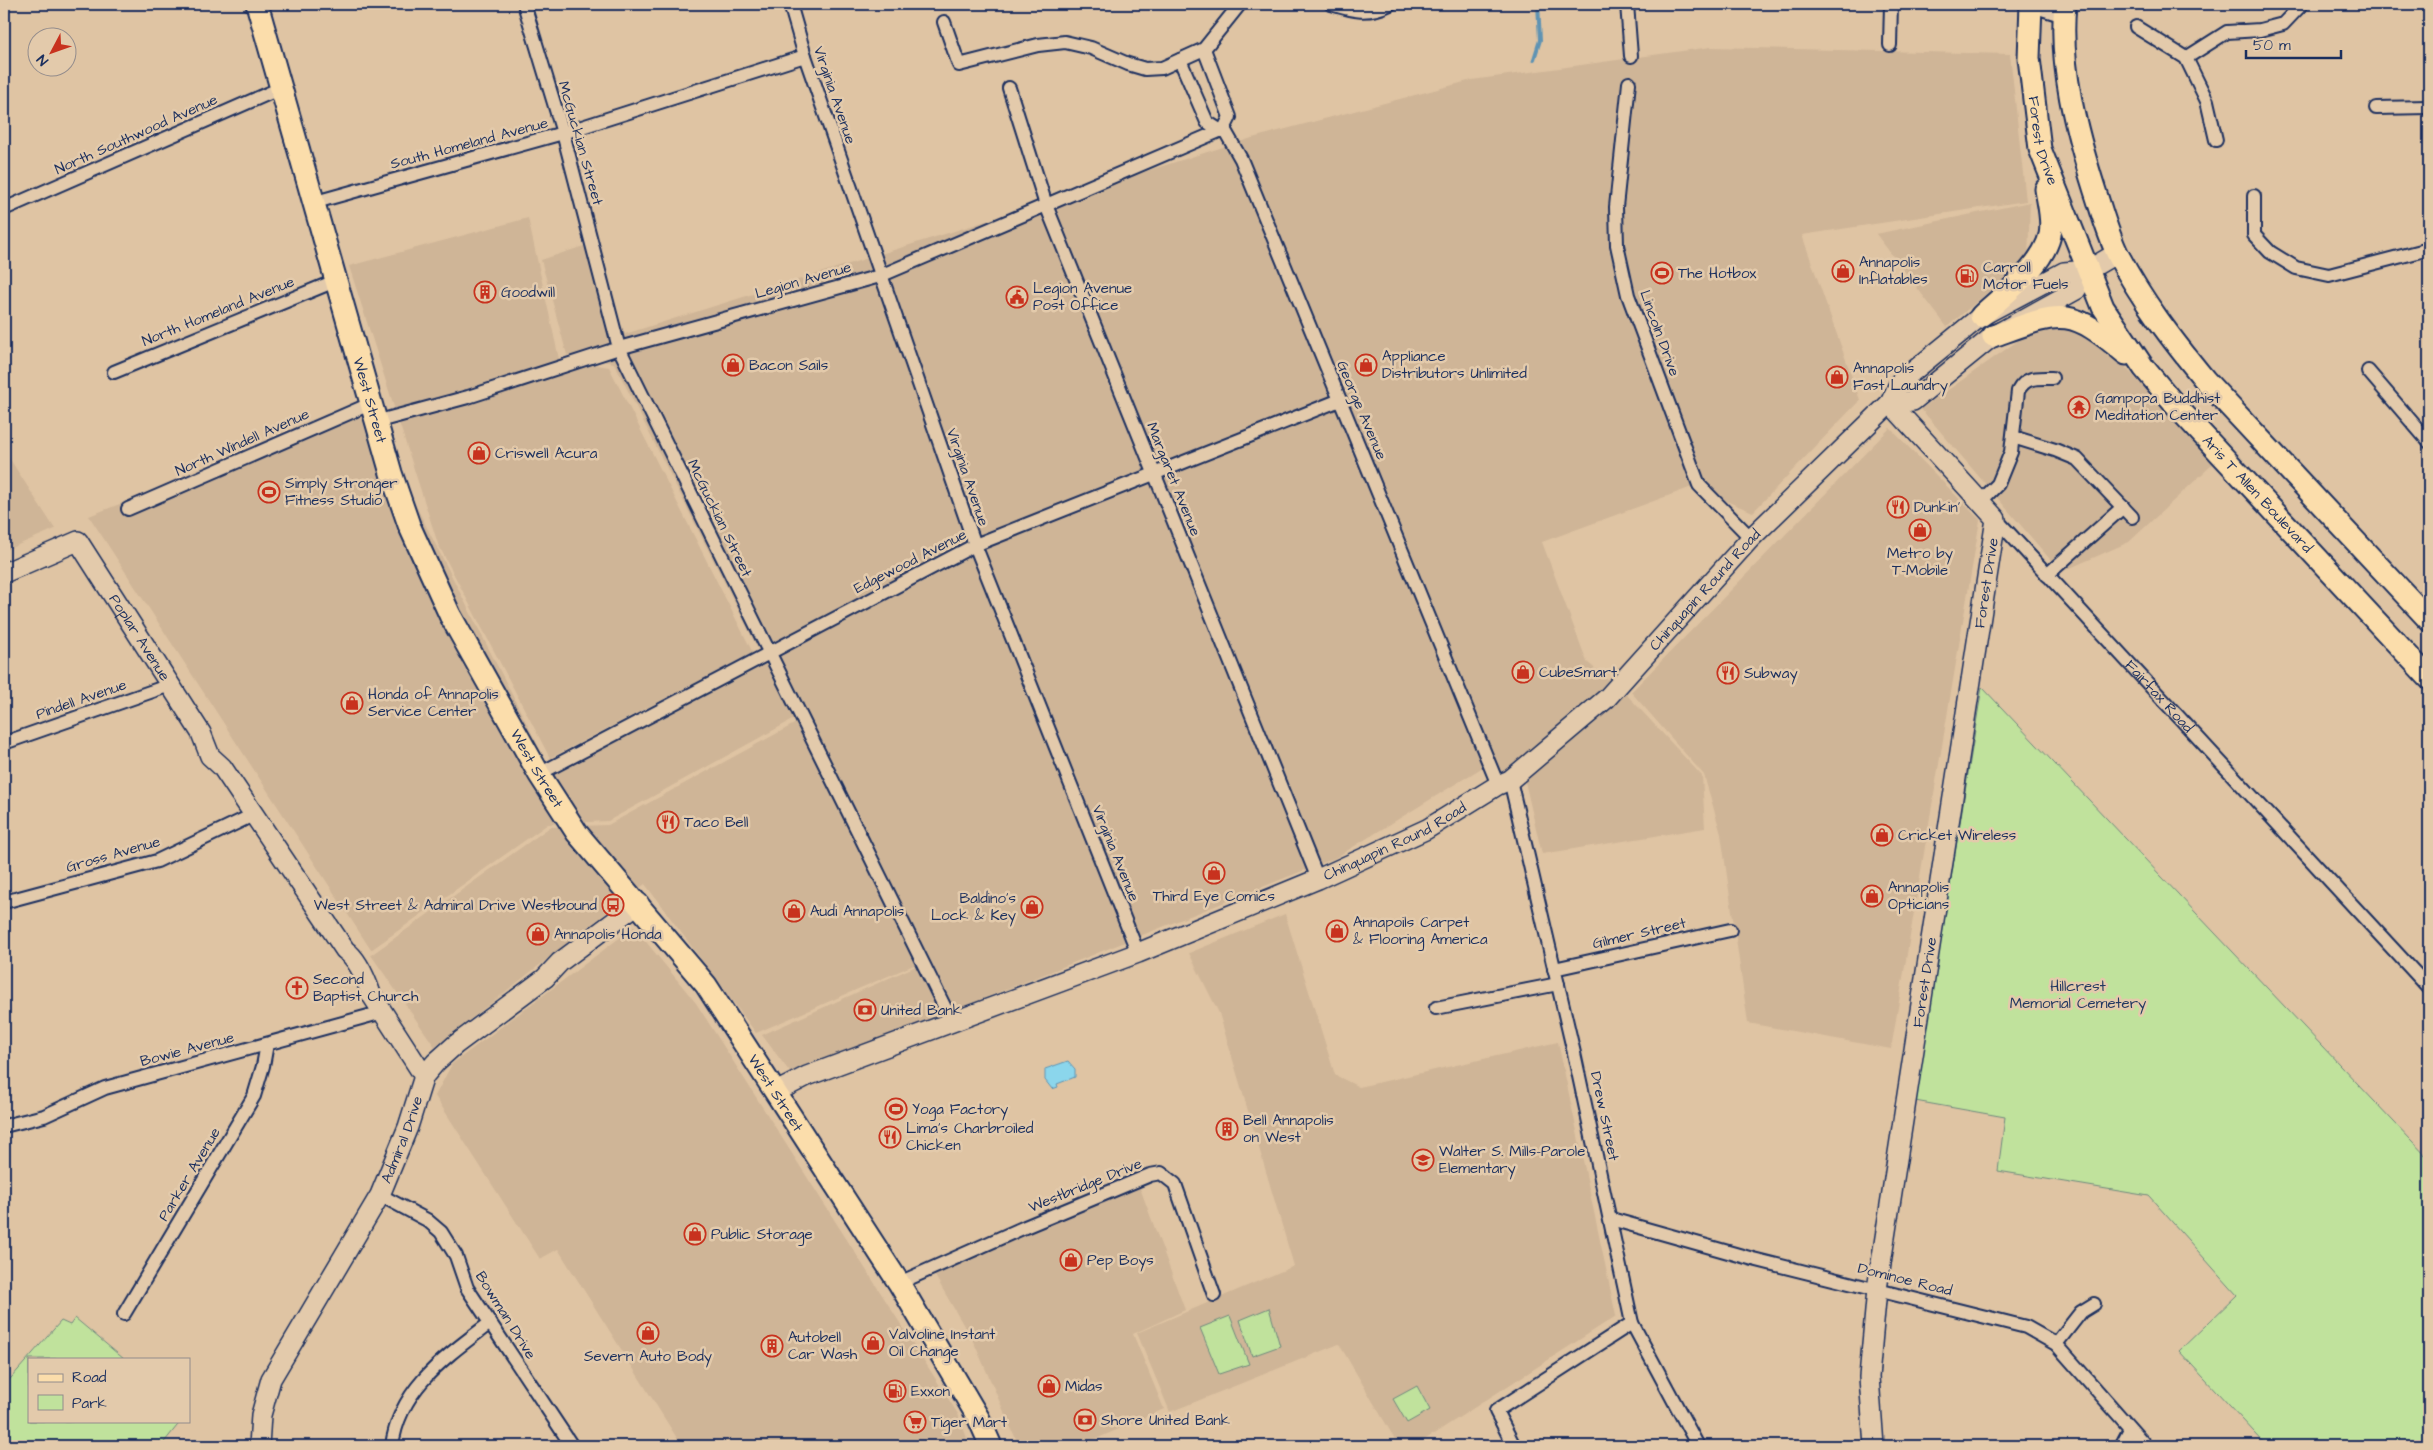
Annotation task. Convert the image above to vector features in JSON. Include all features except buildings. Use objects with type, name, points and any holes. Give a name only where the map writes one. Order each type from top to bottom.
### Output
[{"type":"main road","name":"West Street","points":[[257,4],[372,413],[409,525],[450,615],[539,774],[577,833],[706,985],[776,1092],[899,1283],[979,1419],[991,1446]]},
{"type":"main road","name":"Forest Drive","points":[[2028,4],[2029,58],[2040,149],[2088,270]]},
{"type":"main road","points":[[2064,10],[2067,78],[2081,148],[2118,253],[2154,314],[2174,343],[2205,380],[2429,620]]},
{"type":"main road","points":[[1981,316],[2034,265],[2045,249],[2050,234],[2050,219],[2040,149]]},
{"type":"main road","name":"Aris T Allen Boulevard","points":[[2088,270],[2103,307],[2144,368],[2176,406],[2429,678]]},
{"type":"main road","points":[[1993,336],[2048,317],[2063,316],[2089,325],[2144,368]]},
{"type":"street","name":"McGuckian Street","points":[[524,4],[563,133],[619,348],[768,653],[952,1022]]},
{"type":"street","name":"Virginia Avenue","points":[[790,4],[805,56],[880,276],[975,545],[1138,953]]},
{"type":"street","points":[[944,22],[959,65],[1038,45],[1065,42],[1091,48],[1128,64],[1144,68],[1162,68],[1204,49],[1240,4]]},
{"type":"street","points":[[1331,4],[1361,12],[1376,10],[1390,4]]},
{"type":"street","points":[[1627,4],[1631,56]]},
{"type":"street","points":[[1890,45],[1891,4]]},
{"type":"street","points":[[2028,4],[2064,10]]},
{"type":"street","points":[[2186,58],[2226,32],[2260,30],[2283,24],[2302,4]]},
{"type":"street","points":[[2136,26],[2186,58],[2207,101],[2216,140]]},
{"type":"street","points":[[1204,49],[1230,118],[1223,130]]},
{"type":"street","name":"South Homeland Avenue","points":[[312,202],[563,133],[805,56]]},
{"type":"street","name":"George Avenue","points":[[1180,60],[1207,122],[1223,130],[1241,158],[1340,400],[1504,783]]},
{"type":"street","name":"Lincoln Drive","points":[[1630,83],[1616,207],[1617,245],[1628,295],[1699,485],[1751,538]]},
{"type":"street","name":"North Southwood Avenue","points":[[4,209],[281,88]]},
{"type":"street","name":"Margaret Avenue","points":[[1009,88],[1046,205],[1318,879]]},
{"type":"street","points":[[2376,108],[2429,107]]},
{"type":"street","name":"Legion Avenue","points":[[372,413],[468,397],[619,348],[880,276],[1223,130]]},
{"type":"street","points":[[2254,196],[2254,235],[2270,252],[2296,268],[2329,275],[2429,249]]},
{"type":"street","name":"Chinquapin Round Road","points":[[776,1092],[807,1076],[1138,953],[1318,879],[1427,829],[1504,783],[1607,698],[1751,538],[1890,403],[1900,382],[1981,316],[2064,272],[2088,270],[2118,253]]},
{"type":"street","name":"Chinquapin Round Road","points":[[1890,403],[1912,401],[1993,336],[2076,290],[2088,270]]},
{"type":"street","name":"North Homeland Avenue","points":[[114,372],[335,281]]},
{"type":"street","points":[[2368,371],[2429,442]]},
{"type":"street","points":[[1980,502],[1998,484],[2011,452],[2018,391],[2023,383],[2030,379],[2052,378]]},
{"type":"street","name":"Edgewood Avenue","points":[[539,774],[975,545],[1340,400]]},
{"type":"street","name":"Fairfax Road","points":[[1890,403],[2429,988]]},
{"type":"street","name":"North Windell Avenue","points":[[128,509],[372,413]]},
{"type":"street","points":[[2013,437],[2055,450],[2076,459],[2132,517]]},
{"type":"street","points":[[2048,575],[2123,507]]},
{"type":"street","name":"Forest Drive","points":[[1874,1446],[1869,1377],[1877,1289],[1996,519]]},
{"type":"street","name":"Poplar Avenue","points":[[4,573],[78,541],[201,733],[212,741],[219,750],[222,767],[344,950],[351,955],[366,980],[371,994],[424,1076]]},
{"type":"street","name":"Pindell Avenue","points":[[4,743],[170,685]]},
{"type":"street","name":"Drew Street","points":[[1504,783],[1558,984],[1611,1219],[1632,1323],[1698,1446]]},
{"type":"street","name":"Gross Avenue","points":[[4,902],[157,861],[254,814]]},
{"type":"street","name":"Admiral Drive","points":[[259,1446],[261,1415],[271,1379],[380,1195],[408,1127],[424,1076],[455,1045],[545,978],[567,957],[638,903]]},
{"type":"street","name":"Gilmer Street","points":[[1554,969],[1730,930]]},
{"type":"street","points":[[1436,1008],[1558,984]]},
{"type":"street","name":"Bowie Avenue","points":[[4,1126],[44,1116],[105,1088],[383,1012]]},
{"type":"street","name":"Parker Avenue","points":[[124,1314],[254,1096],[267,1044]]},
{"type":"street","name":"Westbridge Drive","points":[[899,1283],[1034,1223],[1150,1175],[1162,1173],[1175,1184],[1214,1295]]},
{"type":"street","name":"Bowman Drive","points":[[380,1195],[428,1220],[441,1232],[456,1256],[467,1288],[572,1446]]},
{"type":"street","name":"Dominoe Road","points":[[1611,1219],[1753,1259],[2026,1327],[2056,1344],[2146,1446]]},
{"type":"street","points":[[2056,1344],[2081,1312],[2094,1304]]},
{"type":"street","points":[[392,1446],[394,1435],[404,1410],[419,1385],[434,1366],[490,1323]]},
{"type":"street","points":[[1514,1446],[1496,1410],[1632,1323]]},
{"type":"street","points":[[2121,1446],[2130,1429]]},
{"type":"shaded area","points":[[1711,47],[2010,54],[2026,201],[1802,235],[1860,400],[1753,512],[1692,487],[1542,542],[1587,662],[1628,696],[1702,776],[1705,828],[1542,854],[1525,782],[1488,764],[1335,858],[792,1075],[762,1035],[916,966],[916,964],[756,1033],[645,884],[435,1047],[371,955],[550,827],[608,825],[796,723],[898,926],[803,714],[608,821],[548,824],[371,950],[89,516],[366,408],[552,773],[761,655],[614,363],[567,355],[541,260],[590,244],[625,334],[1252,138],[1472,80]]},
{"type":"shaded area","points":[[2030,202],[2028,258],[1947,327],[1876,234]]},
{"type":"shaded area","points":[[528,218],[559,359],[609,367],[753,653],[550,758],[438,544],[349,266]]},
{"type":"shaded area","points":[[2036,328],[2090,329],[2214,463],[2129,542],[2061,572],[1921,409]]},
{"type":"shaded area","points":[[1890,428],[1980,520],[1891,1049],[1748,1023],[1721,834],[1704,775],[1631,692]]},
{"type":"shaded area","points":[[4,450],[55,529],[4,551]]},
{"type":"shaded area","name":"Walter S. Mills-Parole Elementary","points":[[1285,914],[1335,1075],[1359,1087],[1558,1042],[1616,1316],[1415,1446],[1399,1446],[1339,1344],[1170,1412],[1137,1333],[1294,1266],[1219,1013],[1189,953]]},
{"type":"shaded area","points":[[634,927],[696,1003],[958,1414],[970,1446],[682,1446],[558,1249],[540,1259],[435,1096],[452,1064]]},
{"type":"shaded area","points":[[1140,1188],[1185,1310],[1133,1334],[1164,1409],[1080,1446],[1019,1446],[975,1345],[934,1274]]},
{"type":"green space","name":"Hillcrest Memorial Cemetery","points":[[1982,687],[2429,1159],[2429,1446],[2267,1446],[2179,1351],[2237,1295],[2149,1196],[1998,1171],[2005,1117],[1915,1101]]},
{"type":"green space","points":[[1269,1308],[1280,1346],[1252,1356],[1240,1320]]},
{"type":"green space","points":[[1230,1316],[1249,1364],[1219,1374],[1200,1328]]},
{"type":"green space","points":[[75,1318],[123,1358],[29,1358],[61,1321],[70,1325]]},
{"type":"green space","points":[[28,1359],[28,1422],[180,1422],[161,1446],[4,1446],[4,1386]]},
{"type":"green space","points":[[1417,1386],[1430,1410],[1407,1423],[1393,1399]]},
{"type":"water","points":[[1068,1061],[1075,1069],[1075,1077],[1057,1084],[1058,1087],[1052,1089],[1045,1080],[1045,1069]]},
{"type":"waterway","points":[[1534,59],[1540,40],[1538,4]]},
{"type":"place","name":"Annapolis Inflatables","points":[[1843,271]]},
{"type":"place","name":"The Hotbox","points":[[1662,273]]},
{"type":"place","name":"Carroll Motor Fuels","points":[[1967,276]]},
{"type":"place","name":"Goodwill","points":[[485,292]]},
{"type":"place","name":"Legion Avenue Post Office","points":[[1017,297]]},
{"type":"place","name":"Bacon Sails","points":[[733,365]]},
{"type":"place","name":"Appliance Distributors Unlimited","points":[[1366,365]]},
{"type":"place","name":"Annapolis Fast Laundry","points":[[1837,377]]},
{"type":"place","name":"Gampopa Buddhist Meditation Center","points":[[2079,407]]},
{"type":"place","name":"Criswell Acura","points":[[479,453]]},
{"type":"place","name":"Simply Stronger Fitness Studio","points":[[269,492]]},
{"type":"place","name":"Dunkin'","points":[[1898,507]]},
{"type":"place","name":"Metro by T-Mobile","points":[[1920,530]]},
{"type":"place","name":"CubeSmart","points":[[1523,672]]},
{"type":"place","name":"Subway","points":[[1728,673]]},
{"type":"place","name":"Honda of Annapolis Service Center","points":[[352,703]]},
{"type":"place","name":"Taco Bell","points":[[668,822]]},
{"type":"place","name":"Cricket Wireless","points":[[1882,835]]},
{"type":"place","name":"Third Eye Comics","points":[[1214,873]]},
{"type":"place","name":"Annapolis Opticians","points":[[1872,896]]},
{"type":"place","name":"West Street & Admiral Drive Westbound","points":[[613,905]]},
{"type":"place","name":"Baldino's Lock & Key","points":[[1032,907]]},
{"type":"place","name":"Audi Annapolis","points":[[794,911]]},
{"type":"place","name":"Annapoils Carpet & Flooring America","points":[[1337,931]]},
{"type":"place","name":"Annapolis Honda","points":[[538,934]]},
{"type":"place","name":"Second Baptist Church","points":[[297,988]]},
{"type":"place","name":"United Bank","points":[[865,1010]]},
{"type":"place","name":"Yoga Factory","points":[[896,1109]]},
{"type":"place","name":"Bell Annapolis on West","points":[[1227,1129]]},
{"type":"place","name":"Lima's Charbroiled Chicken","points":[[890,1137]]},
{"type":"place","name":"Walter S. Mills-Parole Elementary","points":[[1423,1160]]},
{"type":"place","name":"Public Storage","points":[[695,1234]]},
{"type":"place","name":"Pep Boys","points":[[1071,1260]]},
{"type":"place","name":"Severn Auto Body","points":[[648,1333]]},
{"type":"place","name":"Valvoline Instant Oil Change","points":[[873,1343]]},
{"type":"place","name":"Autobell Car Wash","points":[[772,1346]]},
{"type":"place","name":"Midas","points":[[1049,1386]]},
{"type":"place","name":"Exxon","points":[[895,1391]]},
{"type":"place","name":"Shore United Bank","points":[[1085,1420]]},
{"type":"place","name":"Tiger Mart","points":[[915,1422]]}]
